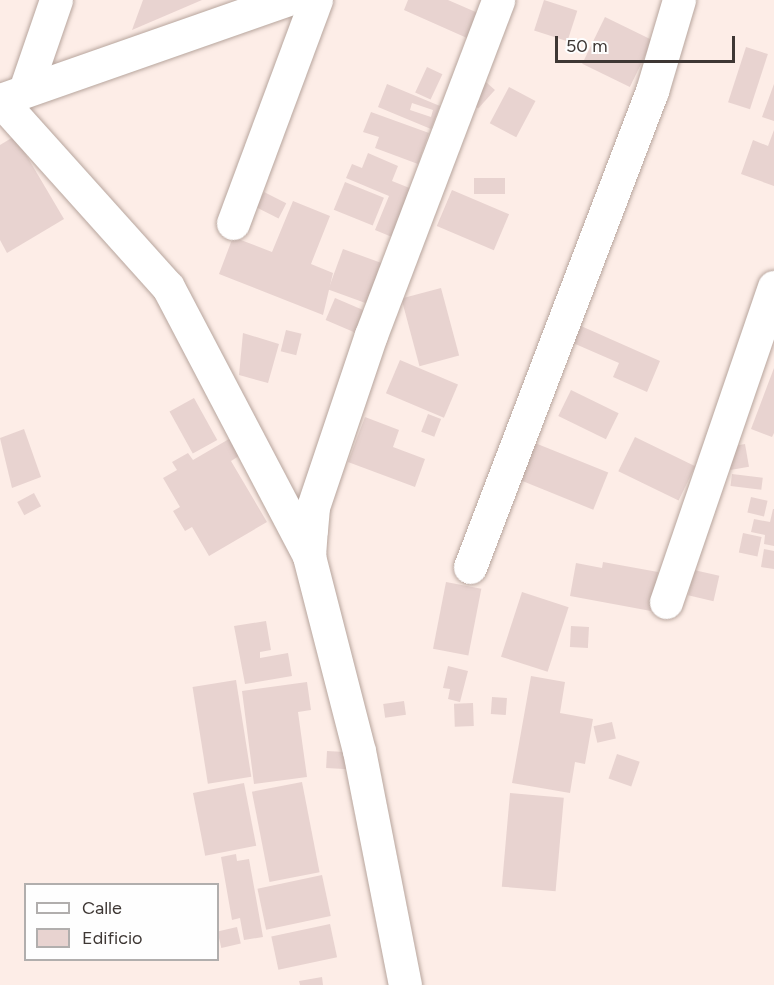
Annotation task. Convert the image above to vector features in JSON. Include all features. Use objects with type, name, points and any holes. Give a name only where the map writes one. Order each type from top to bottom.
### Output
[{"type":"street","points":[[8,96],[56,0]]},
{"type":"street","points":[[8,96],[237,9],[286,0]]},
{"type":"street","points":[[233,223],[316,0]]},
{"type":"street","points":[[309,556],[313,507],[371,336],[498,0]]},
{"type":"street","points":[[470,567],[652,91],[679,0]]},
{"type":"street","points":[[8,96],[168,286],[309,556],[359,751],[405,985]]},
{"type":"street","points":[[666,602],[774,287]]},
{"type":"building","points":[[143,0],[202,0],[132,30]]},
{"type":"building","points":[[408,0],[448,0],[478,13],[467,38],[404,10]]},
{"type":"building","points":[[544,0],[577,11],[567,41],[534,30]]},
{"type":"building","points":[[605,17],[653,40],[630,87],[582,64]]},
{"type":"building","points":[[746,47],[768,54],[750,109],[728,102]]},
{"type":"building","points":[[427,67],[442,74],[431,100],[415,92]]},
{"type":"building","points":[[486,82],[495,90],[478,109],[469,101]]},
{"type":"building","points":[[387,84],[440,106],[431,129],[378,107]],"holes":[[[412,103],[433,110],[431,117],[410,110]]]},
{"type":"building","points":[[774,84],[774,121],[762,117]]},
{"type":"building","points":[[509,87],[535,101],[516,137],[490,123]]},
{"type":"building","points":[[371,112],[429,133],[418,164],[375,148],[379,137],[363,132]]},
{"type":"building","points":[[774,130],[774,186],[741,174],[753,140],[768,146]]},
{"type":"building","points":[[15,136],[64,219],[7,253],[0,240],[0,145]]},
{"type":"building","points":[[368,153],[398,166],[392,181],[412,189],[392,237],[375,230],[389,196],[346,178],[352,164],[362,168]]},
{"type":"building","points":[[474,178],[505,178],[505,194],[474,194]]},
{"type":"building","points":[[345,182],[384,198],[373,226],[334,210]]},
{"type":"building","points":[[452,190],[509,214],[494,250],[437,226]]},
{"type":"building","points":[[264,192],[286,203],[279,218],[256,207]]},
{"type":"building","points":[[293,201],[330,216],[311,264],[333,273],[323,315],[219,274],[233,237],[272,252]]},
{"type":"building","points":[[343,249],[382,263],[367,303],[328,289]]},
{"type":"building","points":[[441,288],[459,356],[420,366],[401,299]]},
{"type":"building","points":[[335,298],[365,311],[356,333],[326,320]]},
{"type":"building","points":[[581,326],[660,361],[647,392],[613,377],[619,363],[573,343]]},
{"type":"building","points":[[286,330],[302,334],[296,355],[281,351]]},
{"type":"building","points":[[243,333],[279,344],[268,383],[239,375]]},
{"type":"building","points":[[400,360],[458,385],[444,418],[386,393]]},
{"type":"building","points":[[774,368],[774,433],[772,437],[751,429]]},
{"type":"building","points":[[571,390],[619,413],[606,439],[558,416]]},
{"type":"building","points":[[194,398],[217,440],[193,454],[170,412]]},
{"type":"building","points":[[428,414],[441,419],[434,437],[421,432]]},
{"type":"building","points":[[365,417],[399,430],[393,447],[425,459],[415,487],[348,462]]},
{"type":"building","points":[[24,429],[41,477],[12,488],[0,438]]},
{"type":"building","points":[[635,437],[695,466],[679,501],[618,471]]},
{"type":"building","points":[[229,439],[239,456],[231,461],[267,522],[209,556],[192,527],[185,531],[173,511],[180,507],[163,478],[177,470],[172,462],[188,453],[193,460]]},
{"type":"building","points":[[535,443],[608,473],[593,510],[520,480]]},
{"type":"building","points":[[745,444],[749,467],[730,470],[726,447]]},
{"type":"building","points":[[732,474],[763,478],[761,490],[731,486]]},
{"type":"building","points":[[34,493],[41,506],[24,515],[17,502]]},
{"type":"building","points":[[751,497],[768,501],[764,516],[747,513]]},
{"type":"building","points":[[773,509],[774,546],[764,544],[765,535],[751,532],[754,519],[770,522]]},
{"type":"building","points":[[743,533],[762,537],[757,557],[739,553]]},
{"type":"building","points":[[764,549],[774,551],[774,569],[761,567]]},
{"type":"building","points":[[603,562],[658,572],[651,611],[570,596],[576,563],[602,568]]},
{"type":"building","points":[[694,570],[719,576],[713,601],[688,595]]},
{"type":"building","points":[[446,582],[481,589],[468,656],[433,649]]},
{"type":"building","points":[[522,592],[569,607],[548,672],[501,657]]},
{"type":"building","points":[[266,621],[271,650],[260,652],[260,658],[288,653],[292,676],[245,684],[234,626]]},
{"type":"building","points":[[571,626],[589,627],[588,648],[570,647]]},
{"type":"building","points":[[448,666],[468,671],[460,702],[448,699],[450,689],[443,688]]},
{"type":"building","points":[[531,676],[565,682],[560,713],[593,719],[585,764],[575,762],[570,793],[512,783]]},
{"type":"building","points":[[236,680],[251,777],[208,784],[193,687]]},
{"type":"building","points":[[307,682],[311,710],[298,712],[307,777],[254,784],[242,691]]},
{"type":"building","points":[[492,697],[507,698],[506,715],[491,714]]},
{"type":"building","points":[[404,701],[406,715],[385,718],[383,704]]},
{"type":"building","points":[[473,703],[474,726],[455,727],[454,704]]},
{"type":"building","points":[[612,722],[616,739],[597,743],[593,726]]},
{"type":"building","points":[[327,751],[349,752],[348,769],[326,768]]},
{"type":"building","points":[[617,754],[640,762],[631,786],[609,779]]},
{"type":"building","points":[[302,782],[320,872],[269,882],[252,792]]},
{"type":"building","points":[[244,783],[256,846],[205,856],[193,793]]},
{"type":"building","points":[[510,793],[564,798],[556,891],[502,887]]},
{"type":"building","points":[[236,854],[237,861],[249,859],[263,937],[244,940],[240,918],[232,920],[221,857]]},
{"type":"building","points":[[322,875],[331,916],[266,930],[257,889]]},
{"type":"building","points":[[330,924],[337,957],[278,970],[271,936]]},
{"type":"building","points":[[237,927],[241,944],[221,948],[219,931]]},
{"type":"building","points":[[322,977],[323,985],[300,985],[299,981]]}]
